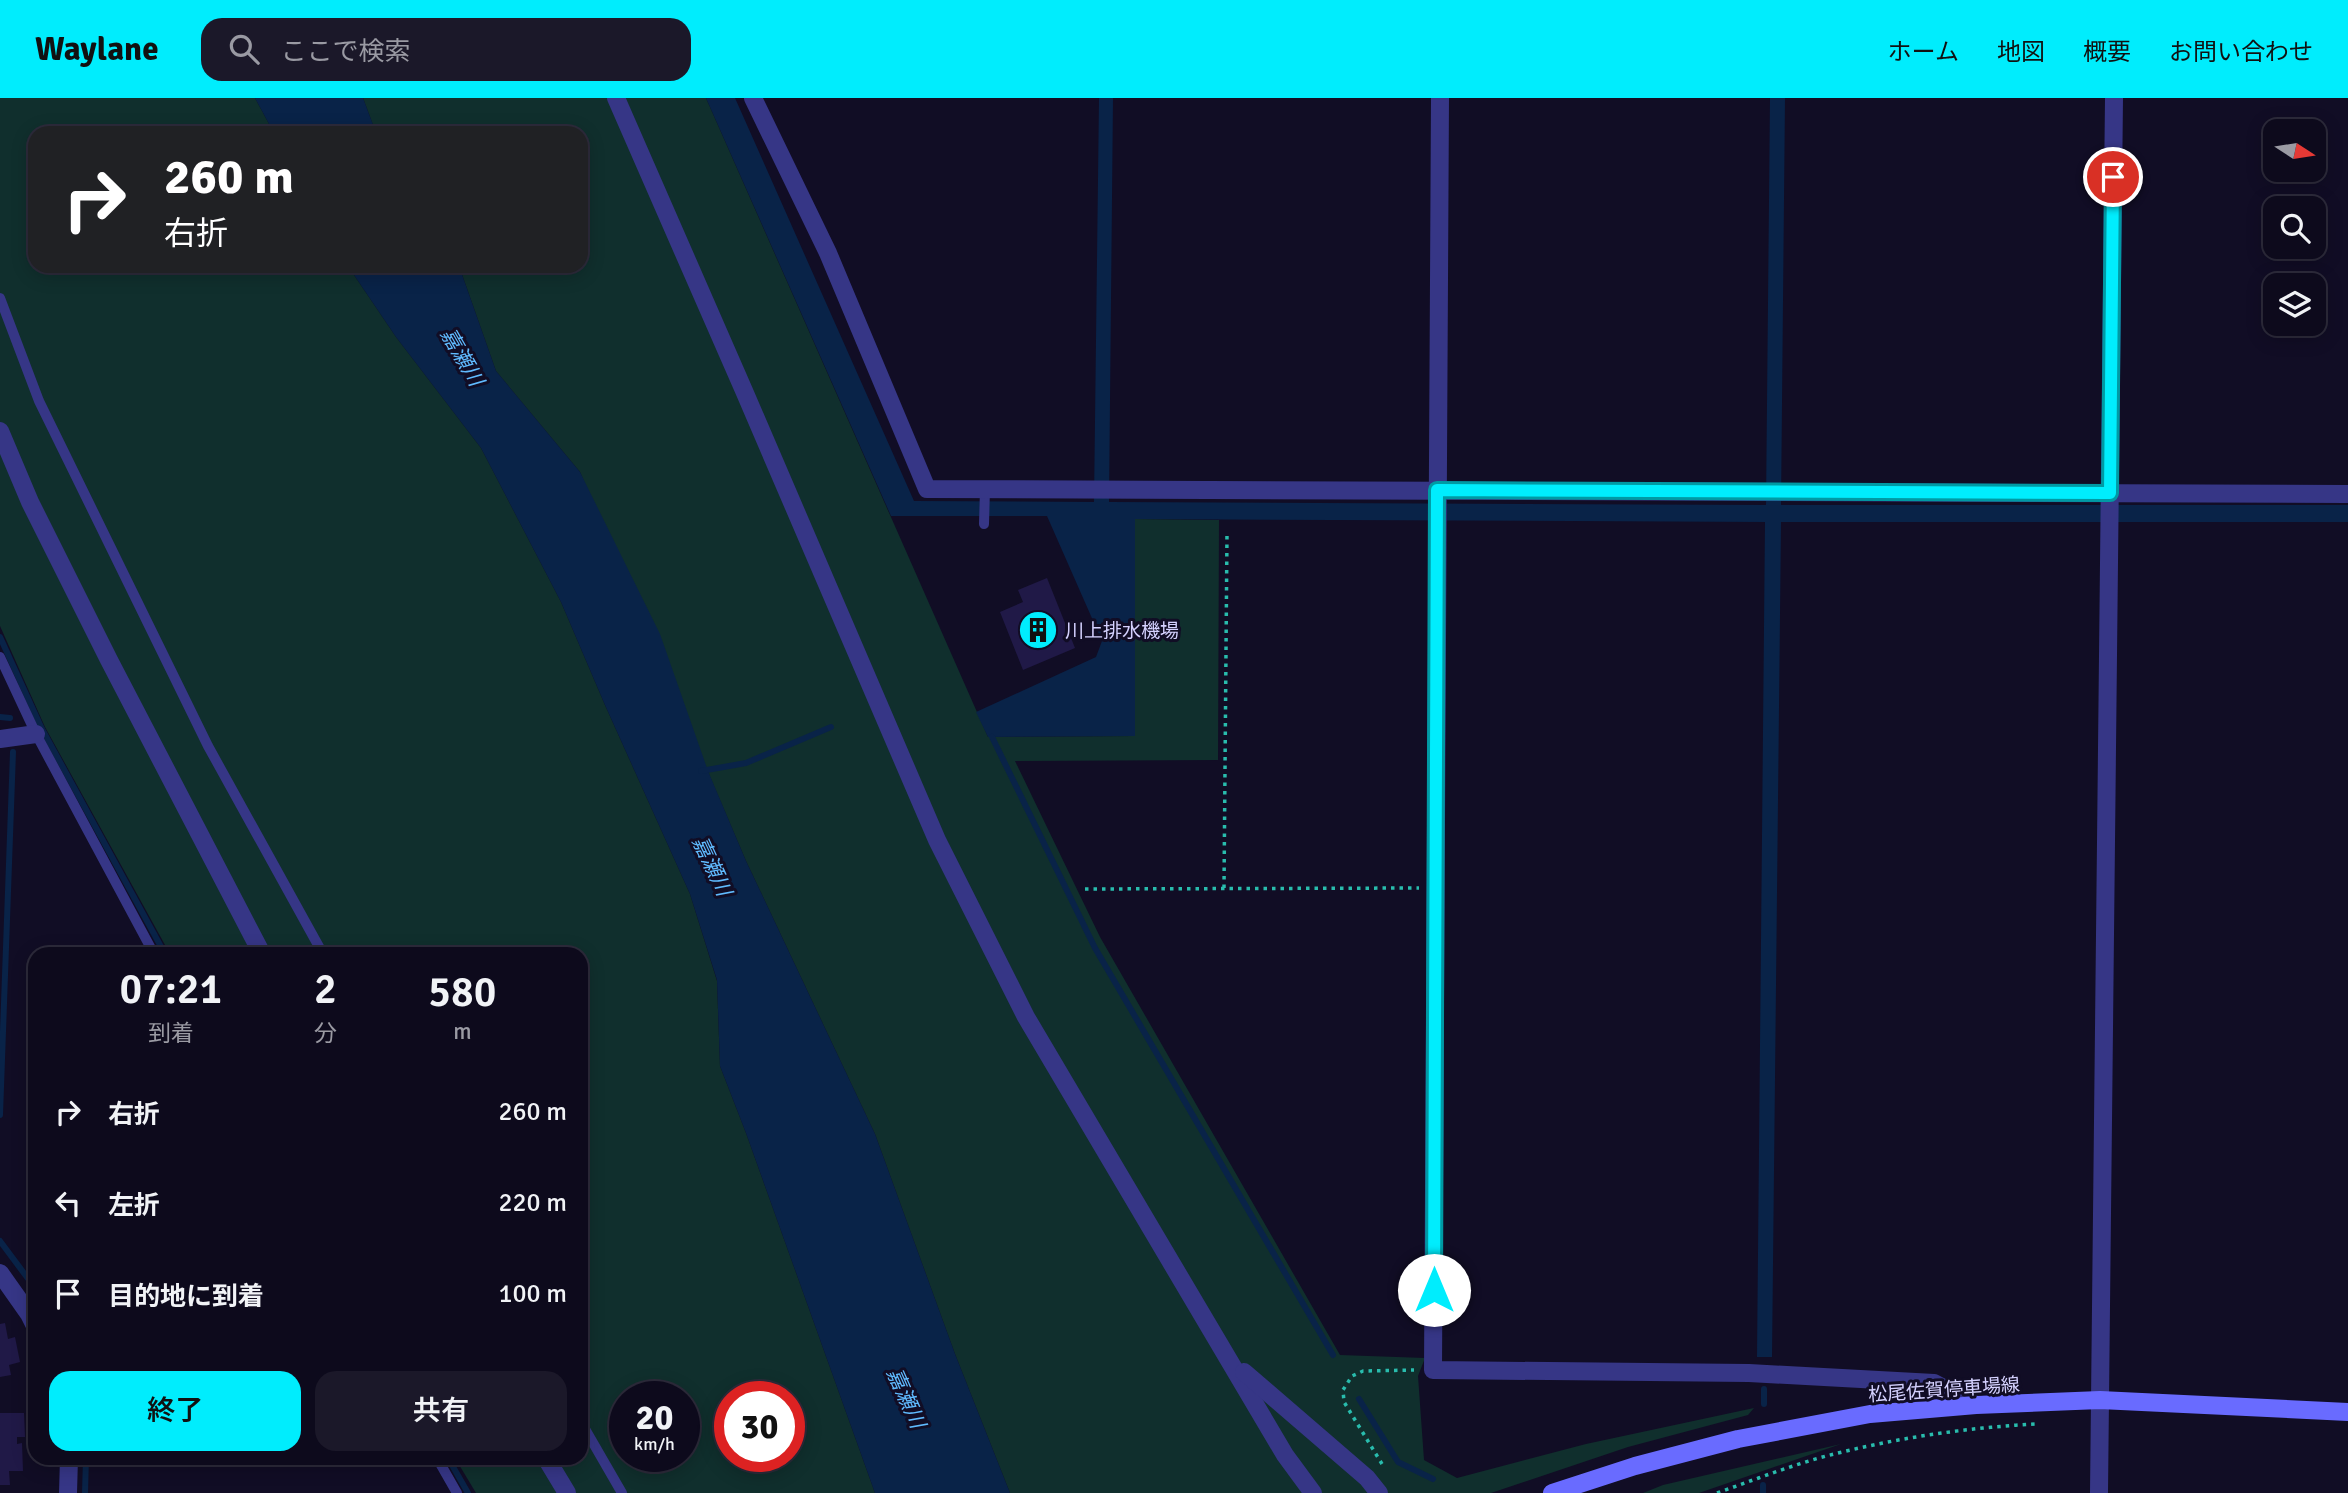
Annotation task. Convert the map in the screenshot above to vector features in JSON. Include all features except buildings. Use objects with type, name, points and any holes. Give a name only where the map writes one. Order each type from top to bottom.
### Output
[{"type":"main road","name":"松尾佐賀停車場線","points":[[1552,1493],[1635,1466],[1738,1439],[1870,1414],[1976,1405],[2100,1400],[2348,1412]]},
{"type":"street","points":[[615,98],[937,840],[1026,1017],[1285,1455],[1313,1493]]},
{"type":"street","points":[[753,98],[828,253],[927,489],[2348,494]]},
{"type":"street","points":[[1440,98],[1433,1370],[1749,1373],[1934,1383],[1976,1405]]},
{"type":"street","points":[[2099,1493],[2114,98]]},
{"type":"street","points":[[0,431],[30,502],[109,660],[258,947]]},
{"type":"street","points":[[0,739],[36,734]]},
{"type":"street","points":[[0,1273],[28,1313]]},
{"type":"street","points":[[1232,1362],[1367,1478],[1379,1493]]},
{"type":"street","points":[[68,1493],[69,1465]]},
{"type":"street","points":[[550,1465],[567,1493]]},
{"type":"lane","points":[[0,298],[39,401],[208,746],[319,947]]},
{"type":"lane","points":[[984,524],[985,489]]},
{"type":"lane","points":[[0,657],[36,734],[150,947]]},
{"type":"lane","points":[[588,1434],[622,1493]]},
{"type":"lane","points":[[441,1465],[457,1493]]},
{"type":"path","points":[[1224,888],[1227,533]]},
{"type":"path","points":[[1085,890],[1436,888]]},
{"type":"path","points":[[1384,1467],[1344,1402],[1343,1390],[1352,1376],[1363,1371],[1433,1370]]},
{"type":"path","points":[[1717,1493],[1817,1459],[1894,1440],[1992,1426],[2046,1423]]},
{"type":"green space","points":[[0,98],[255,98],[270,126],[28,126],[28,273],[353,273],[396,337],[481,448],[561,602],[690,894],[717,981],[720,1066],[875,1493],[476,1493],[459,1465],[588,1465],[588,947],[166,947],[45,727],[0,626]]},
{"type":"green space","points":[[363,98],[706,98],[988,737],[1134,736],[1135,519],[1219,520],[1218,760],[1015,761],[1100,937],[1340,1355],[1425,1358],[1418,1376],[1424,1460],[1457,1478],[1586,1444],[1754,1408],[1748,1415],[1628,1447],[1491,1493],[1010,1493],[955,1354],[875,1134],[746,861],[580,472],[496,371],[461,273],[588,273],[588,126],[373,126]]},
{"type":"green space","points":[[1841,1444],[1699,1493],[1643,1493],[1663,1485]]},
{"type":"water","points":[[255,98],[363,98],[373,126],[270,126]]},
{"type":"water","points":[[706,98],[735,98],[914,501],[1094,502],[1099,98],[1113,98],[1109,502],[1766,505],[1770,98],[1785,98],[1781,505],[2348,505],[2348,522],[1781,522],[1772,1357],[1757,1357],[1765,522],[1135,519],[1135,736],[988,737],[976,712],[1096,657],[1102,641],[1047,516],[891,516]]},
{"type":"water","name":"嘉瀬川","points":[[353,273],[461,273],[496,371],[580,472],[660,634],[708,771],[746,861],[875,1134],[955,1354],[1010,1493],[875,1493],[720,1066],[717,980],[690,894],[561,602],[481,448],[396,337]]},
{"type":"waterway","points":[[0,637],[42,729],[161,947]]},
{"type":"waterway","points":[[0,717],[10,718]]},
{"type":"waterway","points":[[701,771],[746,763],[831,727]]},
{"type":"waterway","points":[[992,737],[1095,948],[1333,1355]]},
{"type":"waterway","points":[[0,1115],[13,752]]},
{"type":"waterway","points":[[0,1241],[28,1279]]},
{"type":"waterway","points":[[1764,1389],[1764,1404]]},
{"type":"waterway","points":[[1359,1399],[1398,1462],[1433,1479]]},
{"type":"waterway","points":[[85,1493],[86,1465]]},
{"type":"waterway","points":[[452,1465],[468,1493]]},
{"type":"waterway","points":[[1763,1485],[1763,1493]]},
{"type":"place","name":"川上排水機場","points":[[1038,630]]},
{"type":"route","points":[[1434,1290],[1437,490],[2110,493],[2113,177]]}]
